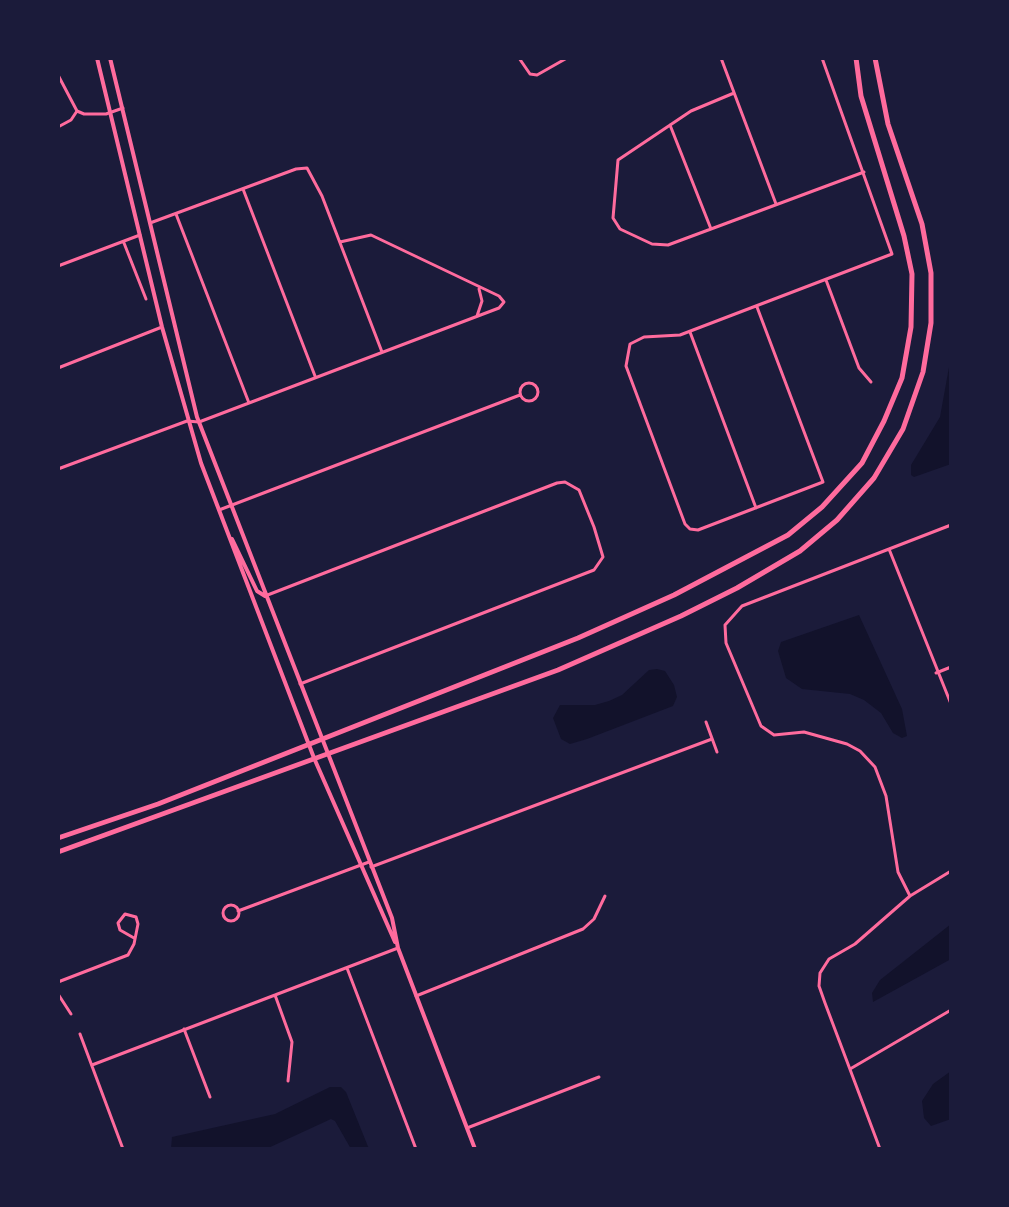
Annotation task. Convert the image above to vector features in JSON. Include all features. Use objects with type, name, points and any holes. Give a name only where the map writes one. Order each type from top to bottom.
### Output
[{"type":"main road","points":[[58,838],[158,804],[578,638],[674,595],[788,535],[822,507],[862,463],[902,378],[911,327],[912,274],[904,236],[861,96],[856,58]]},
{"type":"main road","points":[[58,852],[558,670],[695,609],[800,551],[837,520],[874,478],[903,429],[923,372],[931,323],[931,273],[922,224],[888,124],[875,58]]},
{"type":"street","points":[[97,58],[187,421],[314,758],[398,948],[475,1149]]},
{"type":"street","points":[[110,58],[199,422],[392,918],[398,948]]},
{"type":"street","points":[[519,58],[530,74],[543,72],[567,58]]},
{"type":"street","points":[[721,58],[776,204]]},
{"type":"street","points":[[757,307],[823,482],[698,530],[690,529],[685,524],[625,359],[636,339],[690,332],[892,254],[865,171],[822,58]]},
{"type":"street","points":[[58,75],[77,111],[84,114],[124,108]]},
{"type":"street","points":[[734,93],[701,105],[618,160],[613,201],[615,224],[627,233],[660,246],[865,171]]},
{"type":"street","points":[[58,127],[71,120],[77,111]]},
{"type":"street","points":[[670,125],[711,229]]},
{"type":"street","points":[[150,223],[296,169],[307,168],[312,173],[382,352]]},
{"type":"street","points":[[243,189],[315,378]]},
{"type":"street","points":[[176,214],[249,403]]},
{"type":"street","points":[[58,266],[140,235]]},
{"type":"street","points":[[58,478],[58,469],[187,421],[199,422],[499,308],[504,302],[371,235],[340,242]]},
{"type":"street","points":[[124,241],[146,299]]},
{"type":"street","points":[[826,280],[859,368],[871,382]]},
{"type":"street","points":[[477,286],[482,301],[477,316]]},
{"type":"street","points":[[58,368],[162,327]]},
{"type":"street","points":[[690,332],[756,508]]},
{"type":"street","points":[[219,510],[520,395],[532,401],[537,388],[530,383],[524,384],[520,395]]},
{"type":"street","points":[[265,596],[557,483],[565,482],[579,490],[594,527],[603,557],[594,570],[299,684]]},
{"type":"street","points":[[910,896],[898,872],[886,796],[875,767],[860,751],[847,744],[804,732],[774,735],[761,726],[724,634],[728,617],[742,606],[951,525]]},
{"type":"street","points":[[228,534],[238,546],[257,591],[265,596]]},
{"type":"street","points":[[889,549],[936,673],[951,704]]},
{"type":"street","points":[[936,673],[951,667]]},
{"type":"street","points":[[706,722],[717,752]]},
{"type":"street","points":[[238,911],[712,739]]},
{"type":"street","points":[[880,1149],[821,991],[820,973],[829,959],[849,949],[910,896],[951,871]]},
{"type":"street","points":[[416,996],[583,929],[594,919],[605,896]]},
{"type":"street","points":[[58,982],[128,955],[134,938],[136,917],[125,914],[118,923],[120,930],[134,938]]},
{"type":"street","points":[[92,1065],[398,948]]},
{"type":"street","points":[[347,968],[416,1149]]},
{"type":"street","points":[[58,994],[71,1014]]},
{"type":"street","points":[[275,995],[292,1042],[288,1081]]},
{"type":"street","points":[[850,1069],[951,1010]]},
{"type":"street","points":[[184,1029],[210,1097]]},
{"type":"street","points":[[80,1034],[123,1149]]},
{"type":"street","points":[[467,1128],[599,1077]]},
{"type":"shaded area","points":[[951,356],[951,464],[914,477],[911,475],[911,465],[940,417]]},
{"type":"shaded area","points":[[859,615],[902,709],[907,736],[902,738],[893,733],[881,713],[864,700],[850,694],[802,689],[786,678],[778,651],[781,642]]},
{"type":"shaded area","points":[[649,670],[665,671],[674,685],[677,697],[673,706],[587,739],[570,744],[561,739],[553,718],[560,705],[595,705],[609,701],[622,695]]},
{"type":"shaded area","points":[[951,924],[951,959],[873,1002],[872,993],[880,980]]},
{"type":"shaded area","points":[[951,1071],[951,1119],[931,1126],[924,1118],[922,1101],[933,1084]]},
{"type":"shaded area","points":[[330,1087],[341,1087],[346,1092],[369,1149],[351,1149],[331,1119],[266,1149],[171,1149],[172,1137],[275,1114]]}]
